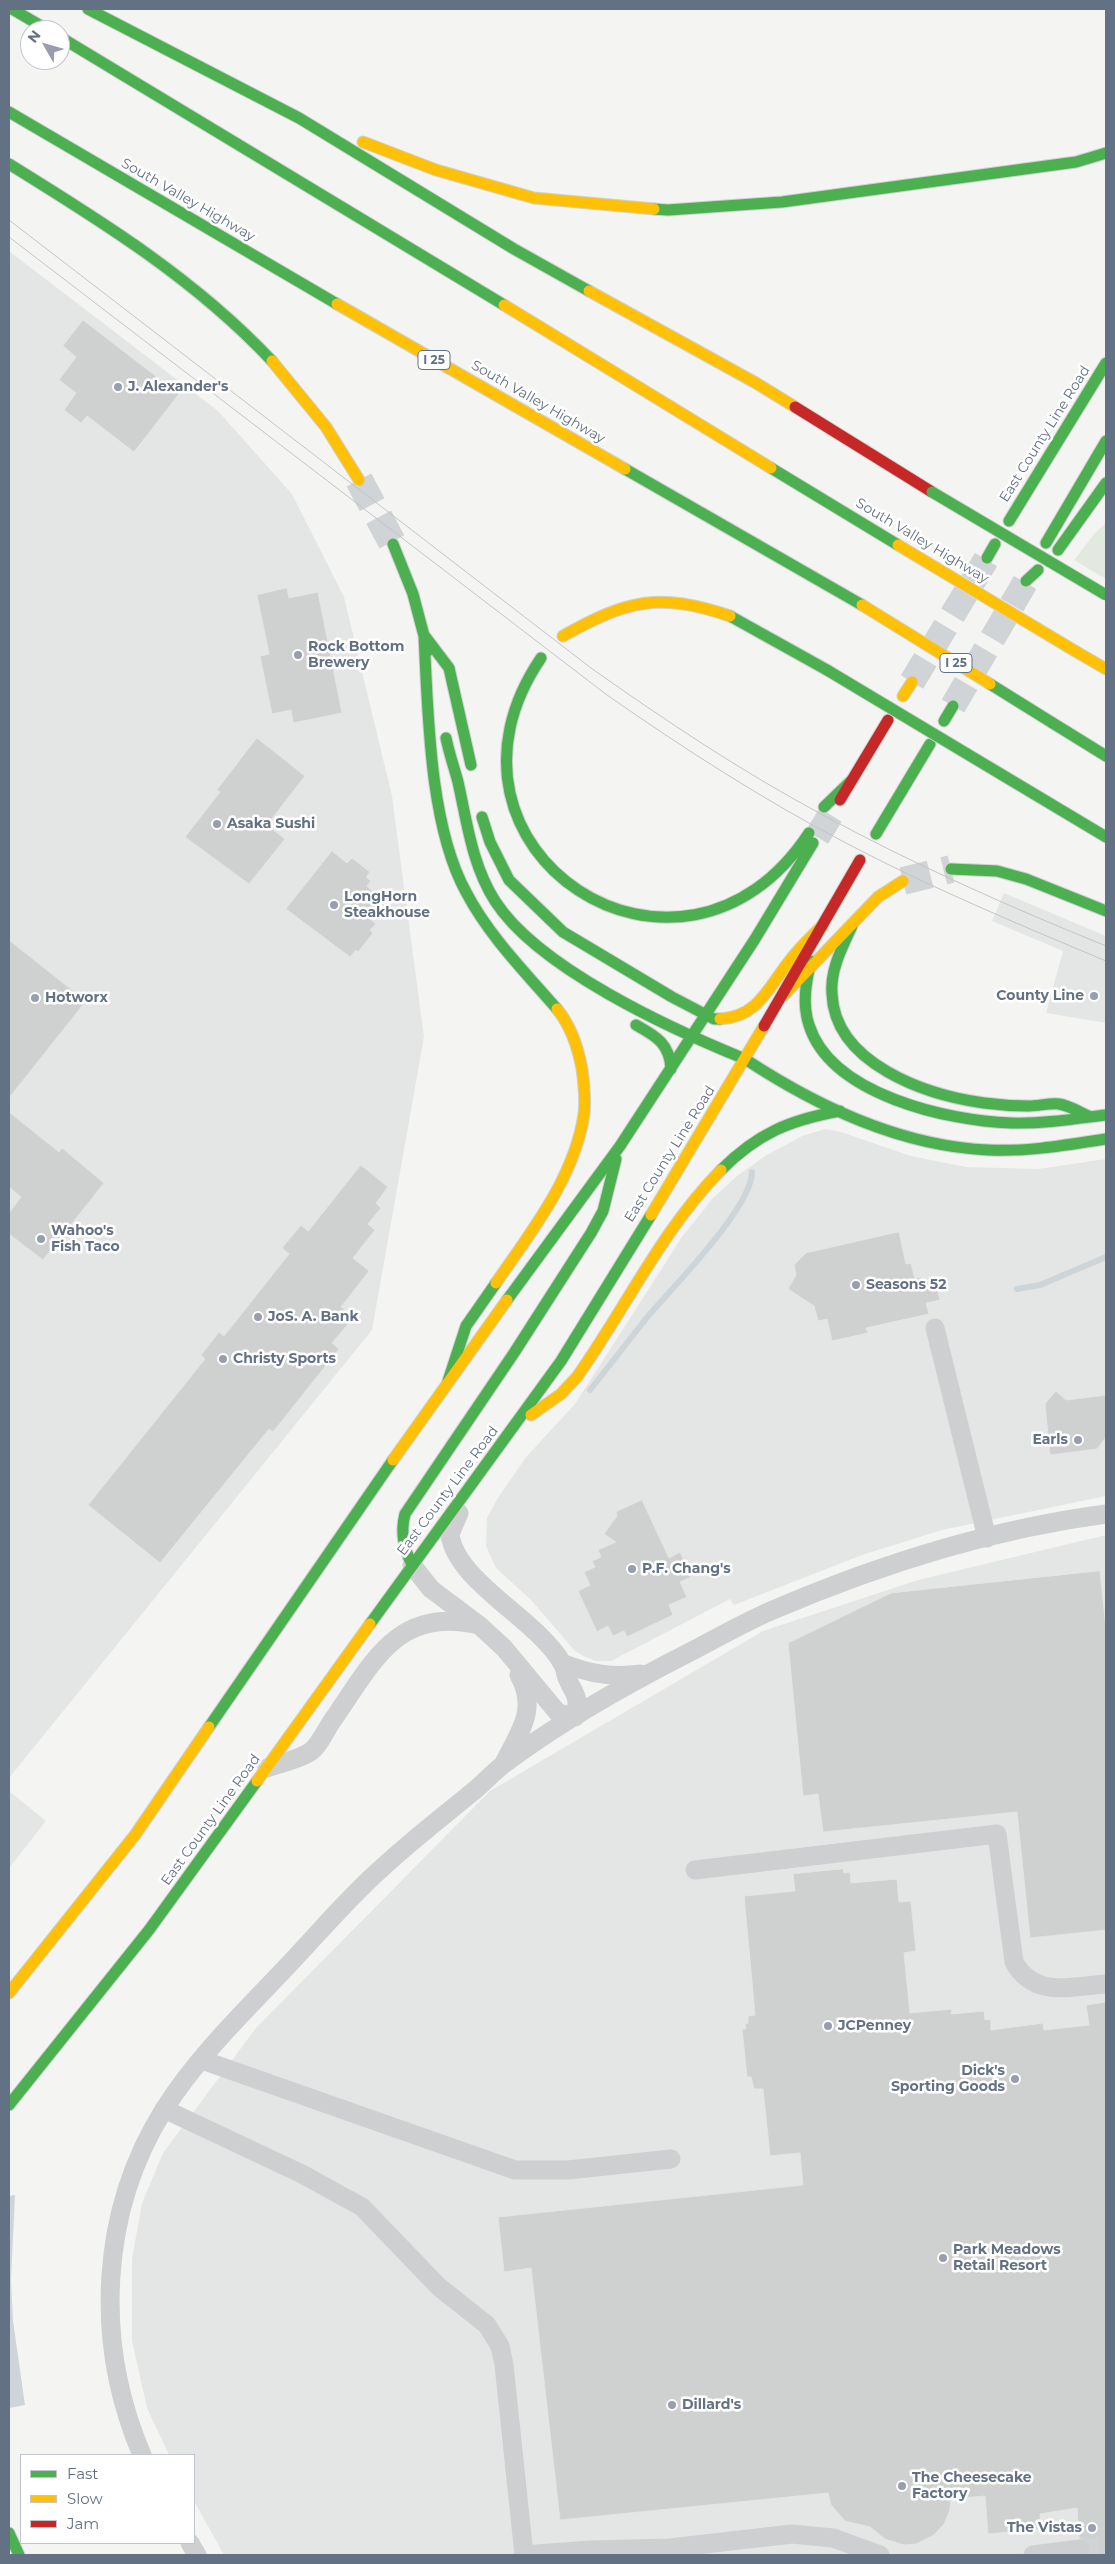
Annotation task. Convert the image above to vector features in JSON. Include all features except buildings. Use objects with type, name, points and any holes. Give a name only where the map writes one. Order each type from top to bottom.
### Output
[{"type":"main road","points":[[12,9],[31,20]]},
{"type":"main road","points":[[88,9],[299,118],[514,249],[756,383],[932,492],[1106,594]]},
{"type":"main road","name":"South Valley Highway","points":[[70,43],[252,150],[573,349],[1106,669]]},
{"type":"main road","name":"South Valley Highway","points":[[9,112],[391,336],[862,605],[1106,756]]},
{"type":"main road","points":[[299,118],[436,170],[534,198],[668,210],[782,202],[1076,162],[1106,153]]},
{"type":"main road","points":[[9,164],[134,243],[220,308],[270,358],[305,399],[338,445],[359,480]]},
{"type":"main road","name":"East County Line Road","points":[[1009,521],[1106,363]]},
{"type":"main road","points":[[1046,543],[1106,441]]},
{"type":"main road","points":[[1058,550],[1106,483]]},
{"type":"main road","points":[[393,544],[413,594],[440,707]]},
{"type":"main road","points":[[987,558],[995,544]]},
{"type":"main road","points":[[1026,581],[1036,568]]},
{"type":"main road","points":[[563,636],[602,613],[650,601],[680,602],[726,613],[827,670],[1106,837]]},
{"type":"main road","points":[[424,635],[449,668],[474,777]]},
{"type":"main road","points":[[424,635],[429,733],[442,823],[454,868],[466,893],[490,930],[565,1019],[579,1052],[585,1091],[583,1122],[570,1164],[536,1225],[466,1326],[448,1381]]},
{"type":"main road","points":[[9,1993],[135,1835],[448,1381],[620,1146],[705,1015],[813,835],[778,872],[757,890],[726,905],[697,915],[659,919],[640,917],[616,911],[585,897],[569,885],[529,841],[521,827],[510,794],[507,760],[510,726],[520,694],[541,658]]},
{"type":"main road","points":[[903,696],[912,682]]},
{"type":"main road","points":[[944,720],[952,706]]},
{"type":"main road","points":[[828,809],[851,781],[888,720]]},
{"type":"main road","points":[[443,725],[467,828],[484,882],[516,926],[543,953],[575,974],[691,1037],[745,1059],[778,1082],[893,1133],[936,1144],[975,1149],[1057,1147],[1106,1139]]},
{"type":"main road","points":[[876,834],[930,744]]},
{"type":"main road","points":[[449,752],[452,805],[467,861],[488,906],[518,949],[534,965]]},
{"type":"main road","points":[[479,803],[490,842],[509,880],[542,914],[573,940],[714,1019],[728,1019],[753,1008],[764,997],[791,958],[823,925]]},
{"type":"main road","name":"East County Line Road","points":[[9,2105],[150,1930],[412,1565],[478,1479],[561,1361],[783,996],[860,860]]},
{"type":"main road","points":[[951,869],[997,871],[1026,879],[1106,911]]},
{"type":"main road","points":[[783,996],[878,897],[903,881]]},
{"type":"main road","points":[[823,925],[808,972],[804,997],[814,1036],[834,1062],[863,1086],[928,1109],[963,1117],[1038,1123],[1106,1115]]},
{"type":"main road","points":[[852,926],[839,951],[831,982],[832,1006],[845,1036],[858,1052],[890,1075],[938,1093],[971,1101],[1003,1105],[1059,1104],[1091,1117]]},
{"type":"main road","points":[[623,1018],[655,1036],[666,1045],[670,1053],[671,1069]]},
{"type":"main road","points":[[516,1425],[566,1390],[676,1223],[713,1176],[747,1148],[779,1129],[807,1116],[840,1111]]},
{"type":"main road","points":[[412,1565],[403,1546],[401,1525],[407,1510],[514,1353],[562,1275],[591,1233],[603,1211],[620,1146]]},
{"type":"main road","points":[[9,2533],[20,2555]]},
{"type":"street","points":[[935,1328],[987,1538]]},
{"type":"street","points":[[478,1479],[450,1534],[455,1552],[467,1570],[524,1620],[562,1663],[567,1679],[578,1697],[575,1716]]},
{"type":"street","points":[[142,2454],[124,2405],[114,2360],[109,2302],[110,2276],[124,2196],[140,2156],[164,2109],[202,2060],[380,1869],[503,1765],[575,1716],[648,1673],[779,1608],[869,1573],[987,1538],[1066,1519],[1106,1514]]},
{"type":"street","points":[[412,1565],[431,1589],[479,1625],[504,1648],[558,1713],[575,1716]]},
{"type":"street","points":[[266,1768],[310,1752],[376,1660],[392,1640],[400,1634],[410,1629],[453,1620],[479,1625]]},
{"type":"street","points":[[503,1765],[519,1734],[529,1705],[526,1688],[504,1648]]},
{"type":"street","points":[[562,1663],[608,1676],[648,1673]]},
{"type":"street","points":[[695,1870],[997,1834],[1014,1962],[1019,1971],[1026,1979],[1044,1988],[1106,1984]]},
{"type":"street","points":[[202,2060],[515,2170],[568,2170],[671,2158]]},
{"type":"street","points":[[164,2109],[302,2174],[362,2207],[439,2287],[487,2325],[500,2346],[504,2364],[524,2555],[590,2550],[661,2549],[792,2534],[833,2538],[880,2555]]},
{"type":"street","points":[[191,2544],[197,2555]]},
{"type":"street","points":[[1033,2555],[1080,2549]]},
{"type":"shaded area","points":[[9,251],[218,411],[292,494],[344,597],[392,796],[424,1037],[372,1330],[9,1778]]},
{"type":"shaded area","points":[[1106,523],[1106,579],[1074,560],[1095,533]]},
{"type":"shaded area","points":[[1004,893],[1106,936],[1106,1023],[1046,1013],[1063,951],[992,921]]},
{"type":"shaded area","points":[[825,1129],[841,1132],[911,1156],[966,1167],[1038,1169],[1106,1159],[1106,1496],[942,1530],[862,1555],[734,1605],[730,1599],[611,1661],[596,1661],[585,1657],[575,1651],[532,1601],[496,1568],[486,1546],[487,1518],[499,1496],[527,1456],[575,1404],[682,1237],[713,1198],[737,1176],[765,1156],[802,1136]]},
{"type":"shaded area","name":"Park Meadows Retail Resort","points":[[1106,1535],[1106,2555],[224,2555],[195,2503],[195,2454],[169,2454],[147,2408],[132,2341],[132,2259],[142,2203],[163,2153],[256,2028],[490,1791],[763,1631],[918,1580]]},
{"type":"shaded area","points":[[9,1791],[46,1821],[9,1868]]},
{"type":"shaded area","points":[[15,2195],[11,2280],[13,2321],[25,2405],[9,2408],[9,2196]]},
{"type":"waterway","points":[[590,1390],[649,1315],[693,1266],[726,1225],[749,1187],[752,1172]]},
{"type":"waterway","points":[[1017,1289],[1040,1285],[1106,1257]]},
{"type":"tunnel","points":[[359,480],[393,544]]},
{"type":"tunnel","points":[[912,682],[987,558]]},
{"type":"tunnel","points":[[953,706],[1026,581]]},
{"type":"tunnel","points":[[817,837],[833,811]]},
{"type":"tunnel","points":[[903,881],[951,869]]},
{"type":"tunnel","points":[[1080,2549],[1106,2546]]},
{"type":"tram line","points":[[9,220],[591,668],[676,726],[791,798],[891,850],[962,884],[1106,946]]},
{"type":"tram line","points":[[9,237],[607,695],[665,734],[723,772],[813,826],[876,859],[1106,961]]},
{"type":"traffic: fast","points":[[12,9],[31,20]]},
{"type":"traffic: fast","points":[[88,9],[299,118],[514,249],[589,291]]},
{"type":"traffic: fast","points":[[70,43],[504,305]]},
{"type":"traffic: fast","points":[[9,112],[337,304]]},
{"type":"traffic: fast","points":[[654,209],[668,210],[782,202],[1076,162],[1106,153]]},
{"type":"traffic: fast","points":[[9,164],[113,230],[180,278],[212,304],[272,361]]},
{"type":"traffic: fast","points":[[1009,521],[1106,363]]},
{"type":"traffic: fast","points":[[1046,543],[1106,441]]},
{"type":"traffic: fast","points":[[771,468],[898,545]]},
{"type":"traffic: fast","points":[[625,469],[862,605]]},
{"type":"traffic: fast","points":[[1058,550],[1106,483]]},
{"type":"traffic: fast","points":[[932,492],[1106,595]]},
{"type":"traffic: fast","points":[[393,544],[413,594],[428,651]]},
{"type":"traffic: fast","points":[[987,558],[995,544]]},
{"type":"traffic: fast","points":[[1026,581],[1038,570]]},
{"type":"traffic: fast","points":[[730,616],[827,670]]},
{"type":"traffic: fast","points":[[424,635],[429,732],[433,767],[444,834],[454,865],[466,892],[485,924],[557,1009]]},
{"type":"traffic: fast","points":[[424,635],[449,668],[471,765]]},
{"type":"traffic: fast","points":[[541,658],[510,728],[510,793],[535,849],[578,890],[634,914],[695,915],[755,889],[809,833]]},
{"type":"traffic: fast","points":[[827,670],[999,773]]},
{"type":"traffic: fast","points":[[990,684],[1051,722]]},
{"type":"traffic: fast","points":[[944,721],[953,706]]},
{"type":"traffic: fast","points":[[1051,722],[1106,756]]},
{"type":"traffic: fast","points":[[446,738],[471,843],[481,873],[495,901],[515,926],[542,950],[573,973],[608,994],[681,1031],[745,1059]]},
{"type":"traffic: fast","points":[[876,834],[930,744]]},
{"type":"traffic: fast","points":[[999,773],[1106,837]]},
{"type":"traffic: fast","points":[[824,807],[851,781]]},
{"type":"traffic: fast","points":[[482,817],[490,842],[509,880],[563,932],[672,997],[714,1019],[720,1019]]},
{"type":"traffic: fast","points":[[507,1300],[620,1146],[755,939],[813,843]]},
{"type":"traffic: fast","points":[[951,869],[997,871],[1026,879],[1106,911]]},
{"type":"traffic: fast","points":[[852,926],[835,968],[832,994],[837,1018],[849,1039],[866,1057],[887,1072],[911,1083],[961,1099],[1012,1106],[1059,1104],[1091,1117]]},
{"type":"traffic: fast","points":[[811,961],[805,1001],[809,1025],[821,1049],[841,1070],[866,1086],[895,1100],[925,1110],[985,1121],[1035,1123],[1106,1115]]},
{"type":"traffic: fast","points":[[636,1025],[656,1037],[665,1047],[671,1069]]},
{"type":"traffic: fast","points":[[745,1059],[801,1093],[831,1108],[861,1121],[923,1141],[955,1147],[1018,1150],[1047,1148],[1106,1139]]},
{"type":"traffic: fast","points":[[721,1170],[748,1146],[776,1130],[806,1119],[840,1111]]},
{"type":"traffic: fast","points":[[412,1565],[404,1540],[405,1514],[514,1353],[591,1233],[603,1211],[616,1159]]},
{"type":"traffic: fast","points":[[370,1624],[561,1361],[651,1215]]},
{"type":"traffic: fast","points":[[448,1381],[466,1326],[496,1283]]},
{"type":"traffic: fast","points":[[209,1727],[393,1460]]},
{"type":"traffic: fast","points":[[9,2105],[149,1930],[257,1781]]},
{"type":"traffic: fast","points":[[9,2533],[19,2555]]},
{"type":"traffic: slow","points":[[363,142],[436,170],[534,198],[654,209]]},
{"type":"traffic: slow","points":[[589,291],[756,383],[795,407]]},
{"type":"traffic: slow","points":[[337,304],[625,469]]},
{"type":"traffic: slow","points":[[504,305],[771,468]]},
{"type":"traffic: slow","points":[[272,361],[326,427],[359,480]]},
{"type":"traffic: slow","points":[[898,545],[1075,651]]},
{"type":"traffic: slow","points":[[563,636],[606,614],[644,604],[663,602],[683,604],[705,608],[730,616]]},
{"type":"traffic: slow","points":[[862,605],[990,684]]},
{"type":"traffic: slow","points":[[1075,651],[1106,669]]},
{"type":"traffic: slow","points":[[903,696],[912,682]]},
{"type":"traffic: slow","points":[[783,996],[878,897],[903,881]]},
{"type":"traffic: slow","points":[[720,1019],[744,1013],[754,1006],[783,969],[823,925]]},
{"type":"traffic: slow","points":[[496,1283],[550,1203],[571,1160],[579,1137],[585,1103],[582,1069],[573,1037],[557,1009]]},
{"type":"traffic: slow","points":[[651,1215],[764,1026]]},
{"type":"traffic: slow","points":[[531,1415],[561,1394],[577,1377],[680,1218],[721,1170]]},
{"type":"traffic: slow","points":[[393,1460],[507,1300]]},
{"type":"traffic: slow","points":[[257,1781],[370,1624]]},
{"type":"traffic: slow","points":[[9,1993],[135,1835],[209,1727]]},
{"type":"traffic: jam","points":[[795,407],[932,492]]},
{"type":"traffic: jam","points":[[840,800],[888,720]]},
{"type":"traffic: jam","points":[[764,1026],[860,860]]},
{"type":"place","name":"J. Alexander's","points":[[118,387]]},
{"type":"place","name":"Rock Bottom Brewery","points":[[298,655]]},
{"type":"place","name":"Asaka Sushi","points":[[217,824]]},
{"type":"place","name":"LongHorn Steakhouse","points":[[334,905]]},
{"type":"place","name":"County Line","points":[[1094,996]]},
{"type":"place","name":"Hotworx","points":[[35,998]]},
{"type":"place","name":"Wahoo's Fish Taco","points":[[41,1239]]},
{"type":"place","name":"Seasons 52","points":[[856,1285]]},
{"type":"place","name":"JoS. A. Bank","points":[[258,1317]]},
{"type":"place","name":"Christy Sports","points":[[223,1359]]},
{"type":"place","name":"Earls","points":[[1078,1440]]},
{"type":"place","name":"P.F. Chang's","points":[[632,1569]]},
{"type":"place","name":"JCPenney","points":[[828,2026]]},
{"type":"place","name":"Dick's Sporting Goods","points":[[1015,2079]]},
{"type":"place","name":"Park Meadows Retail Resort","points":[[943,2258]]},
{"type":"place","name":"Dillard's","points":[[672,2405]]},
{"type":"place","name":"The Cheesecake Factory","points":[[902,2486]]},
{"type":"place","name":"The Vistas","points":[[1092,2528]]}]
